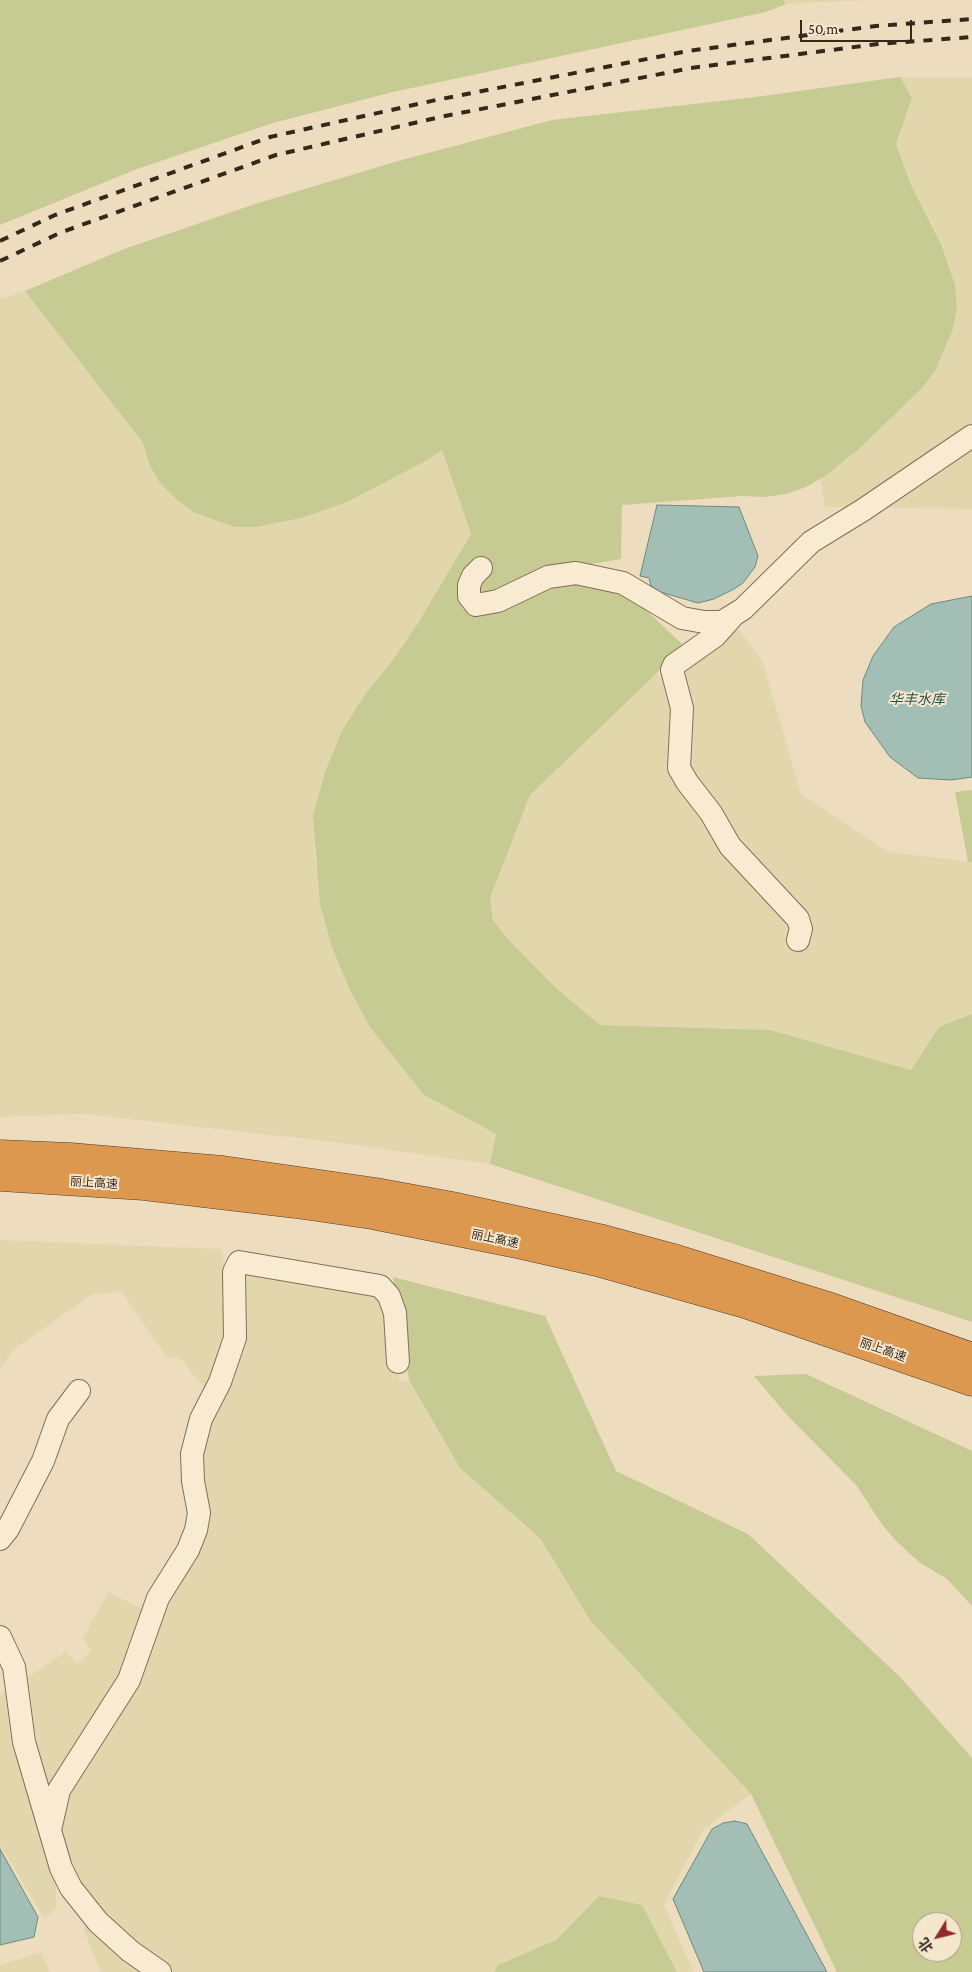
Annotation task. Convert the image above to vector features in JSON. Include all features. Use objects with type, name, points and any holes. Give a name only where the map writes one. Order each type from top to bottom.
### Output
[{"type":"highway","name":"丽上高速","points":[[0,1154],[70,1157],[223,1170],[376,1192],[461,1208],[677,1259],[825,1305],[972,1357]]},
{"type":"highway","name":"丽上高速","points":[[0,1177],[144,1186],[296,1204],[372,1215],[522,1244],[652,1277],[745,1304],[972,1382]]},
{"type":"street","points":[[798,940],[801,930],[798,919],[730,846],[711,813],[687,782],[679,768],[682,708],[672,670],[674,665],[714,636],[810,542],[863,510],[972,436]]},
{"type":"street","points":[[481,568],[473,576],[469,586],[469,596],[476,605],[498,602],[548,577],[576,573],[623,583],[682,618],[704,622],[722,622],[732,617]]},
{"type":"street","points":[[50,1830],[55,1802],[61,1785],[129,1680],[158,1598],[188,1550],[196,1530],[198,1514],[193,1481],[192,1454],[201,1419],[220,1382],[234,1338],[234,1272],[239,1262],[380,1286],[389,1296],[395,1313],[398,1362]]},
{"type":"street","points":[[0,1539],[8,1529],[43,1461],[58,1419],[79,1391]]},
{"type":"street","points":[[0,1637],[14,1667],[24,1742],[61,1868],[71,1888],[87,1909],[113,1937],[160,1972]]},
{"type":"shaded area","points":[[783,0],[870,0],[786,4]]},
{"type":"shaded area","points":[[900,77],[972,77],[972,509],[825,507],[820,479],[859,449],[923,387],[936,369],[953,329],[949,265],[932,224],[911,185],[896,144],[912,98]]},
{"type":"shaded area","points":[[25,291],[143,443],[149,464],[176,499],[194,512],[214,520],[235,527],[257,527],[301,518],[345,503],[424,462],[442,449],[471,534],[418,623],[393,660],[366,693],[325,772],[314,816],[315,861],[424,1095],[496,1134],[490,1164],[341,1143],[85,1114],[0,1117],[0,299]]},
{"type":"shaded area","points":[[739,629],[763,663],[801,794],[888,852],[972,862],[972,1014],[939,1027],[911,1070],[770,1030],[600,1025],[556,988],[508,939],[493,920],[490,898],[530,795],[656,674],[665,680]]},
{"type":"shaded area","points":[[0,1240],[222,1249],[229,1315],[223,1357],[209,1394],[179,1357],[167,1358],[122,1292],[93,1294],[13,1350],[0,1370]]},
{"type":"shaded area","points":[[254,1270],[384,1295],[400,1382],[409,1380],[460,1468],[540,1538],[590,1620],[751,1794],[703,1830],[664,1905],[694,1972],[677,1972],[642,1905],[599,1896],[556,1940],[498,1965],[494,1972],[173,1972],[116,1930],[69,1868],[22,1681],[66,1652],[77,1664],[91,1651],[83,1638],[108,1592],[147,1611],[203,1528],[199,1452],[241,1277]]},
{"type":"shaded area","points":[[11,1688],[56,1879],[56,1909],[44,1918],[0,1845],[0,1696]]},
{"type":"shaded area","points":[[94,1924],[145,1972],[101,1972],[83,1928]]},
{"type":"shaded area","points":[[41,1952],[50,1972],[0,1972],[0,1965]]},
{"type":"green space","points":[[0,0],[783,0],[786,4],[766,12],[393,92],[273,123],[137,169],[0,225]]},
{"type":"green space","points":[[900,77],[912,98],[896,144],[911,185],[941,244],[955,285],[957,307],[953,329],[936,369],[923,387],[859,449],[825,476],[806,487],[786,494],[764,497],[742,496],[622,505],[621,559],[539,573],[633,598],[682,644],[656,674],[530,795],[490,898],[493,920],[508,939],[556,988],[600,1025],[770,1030],[911,1070],[939,1027],[972,1014],[972,1322],[490,1164],[496,1134],[424,1095],[370,1027],[349,988],[332,947],[320,904],[313,816],[325,772],[342,731],[366,693],[393,660],[418,623],[471,534],[442,450],[424,462],[345,503],[301,518],[257,527],[235,527],[214,520],[194,512],[176,499],[160,483],[149,464],[143,443],[25,291],[124,249],[255,204],[398,161],[552,120],[756,97]]},
{"type":"green space","points":[[972,790],[972,862],[968,862],[955,792]]},
{"type":"green space","points":[[393,1277],[545,1316],[616,1471],[748,1534],[901,1678],[972,1758],[972,1972],[837,1972],[751,1794],[590,1620],[540,1538],[460,1468],[409,1380]]},
{"type":"green space","points":[[806,1374],[972,1451],[972,1606],[947,1579],[919,1562],[895,1540],[881,1523],[857,1486],[788,1416],[754,1376]]},
{"type":"green space","points":[[599,1896],[642,1905],[677,1972],[494,1972],[498,1965],[556,1940]]},
{"type":"water","points":[[657,505],[739,507],[758,556],[755,567],[743,583],[714,599],[698,603],[660,592],[651,586],[649,578],[640,576]]},
{"type":"water","name":"华丰水库","points":[[972,596],[972,777],[951,780],[918,778],[890,757],[865,722],[861,706],[863,680],[873,656],[894,627],[931,604]]},
{"type":"water","points":[[735,1821],[747,1824],[827,1972],[704,1972],[673,1899],[712,1829],[723,1823]]},
{"type":"water","points":[[0,1849],[38,1917],[34,1937],[0,1945]]},
{"type":"railway","points":[[0,241],[55,215],[270,137],[436,100],[688,51],[876,26],[972,19]]},
{"type":"railway","points":[[0,261],[62,232],[276,155],[440,117],[691,68],[878,44],[972,37]]}]
